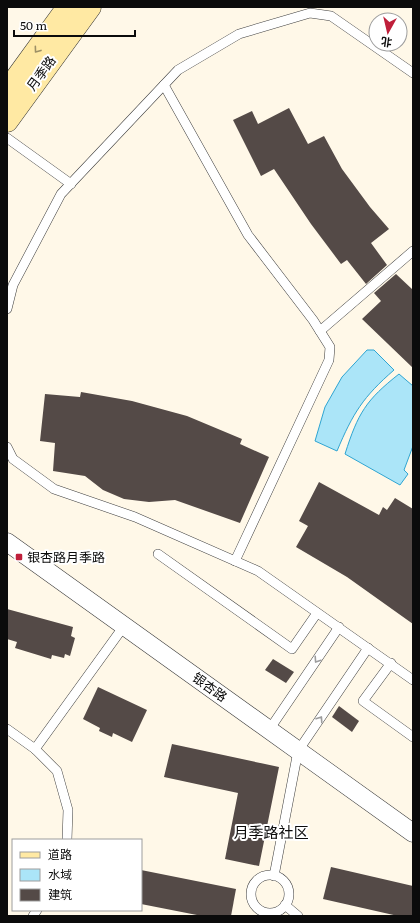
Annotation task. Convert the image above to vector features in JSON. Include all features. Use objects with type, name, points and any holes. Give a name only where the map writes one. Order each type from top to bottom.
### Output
[{"type":"street","name":"月季路","points":[[7,91],[68,7]]},
{"type":"street","name":"月季路","points":[[7,120],[90,7]]},
{"type":"street","name":"银杏路","points":[[7,542],[413,834]]},
{"type":"lane","points":[[7,309],[13,285],[61,194],[178,70],[239,34],[310,13],[331,16],[413,73]]},
{"type":"lane","points":[[164,85],[248,235],[320,331],[330,347],[329,360],[235,561]]},
{"type":"lane","points":[[7,138],[71,184]]},
{"type":"lane","points":[[320,331],[413,251]]},
{"type":"lane","points":[[7,448],[13,459],[54,489],[135,516],[258,571],[413,680]]},
{"type":"lane","points":[[158,554],[292,648],[317,613]]},
{"type":"lane","points":[[35,749],[124,626]]},
{"type":"lane","points":[[270,730],[339,627]]},
{"type":"lane","points":[[274,876],[298,751],[368,648]]},
{"type":"lane","points":[[391,664],[363,701],[413,737]]},
{"type":"lane","points":[[7,729],[35,749],[57,771],[68,810],[67,839]]},
{"type":"lane","points":[[268,876],[280,878],[288,888],[289,894],[285,905],[275,912],[265,914],[258,909],[254,904],[251,892],[256,881],[268,876]]},
{"type":"lane","points":[[285,905],[298,916]]},
{"type":"water","points":[[367,350],[374,350],[394,370],[374,389],[360,406],[348,426],[337,451],[315,441],[325,407],[342,377]]},
{"type":"water","points":[[399,374],[413,386],[413,446],[404,470],[408,474],[400,485],[345,454],[354,428],[364,408],[378,392]]},
{"type":"building","points":[[289,108],[308,144],[324,136],[342,169],[370,207],[389,229],[371,243],[387,265],[366,284],[347,260],[341,264],[311,224],[274,169],[261,176],[233,120],[252,111],[258,124]]},
{"type":"building","points":[[396,274],[413,290],[413,368],[362,319],[381,301],[374,293]]},
{"type":"building","points":[[81,392],[132,401],[187,416],[242,439],[240,444],[269,457],[240,523],[175,500],[149,502],[124,499],[103,490],[85,476],[53,471],[55,443],[40,441],[45,394],[80,397]]},
{"type":"building","points":[[319,482],[379,515],[383,507],[387,510],[395,498],[413,509],[413,624],[347,577],[296,547],[308,526],[299,521]]},
{"type":"building","points":[[7,609],[73,627],[71,636],[75,638],[70,656],[65,654],[64,658],[52,655],[51,659],[15,648],[17,642],[7,639]]},
{"type":"building","points":[[273,659],[294,672],[286,683],[265,670]]},
{"type":"building","points":[[98,687],[147,710],[132,742],[113,733],[112,737],[99,731],[100,728],[83,719]]},
{"type":"building","points":[[339,706],[359,721],[352,732],[332,717]]},
{"type":"building","points":[[172,744],[279,767],[259,866],[225,859],[238,793],[164,777]]},
{"type":"building","points":[[331,867],[413,886],[413,916],[398,916],[323,899]]},
{"type":"building","points":[[142,870],[236,889],[231,916],[202,916],[142,904]]},
{"type":"place","name":"银杏路月季路","points":[[19,557]]},
{"type":"district","name":"月季路社区","points":[[271,833]]}]
